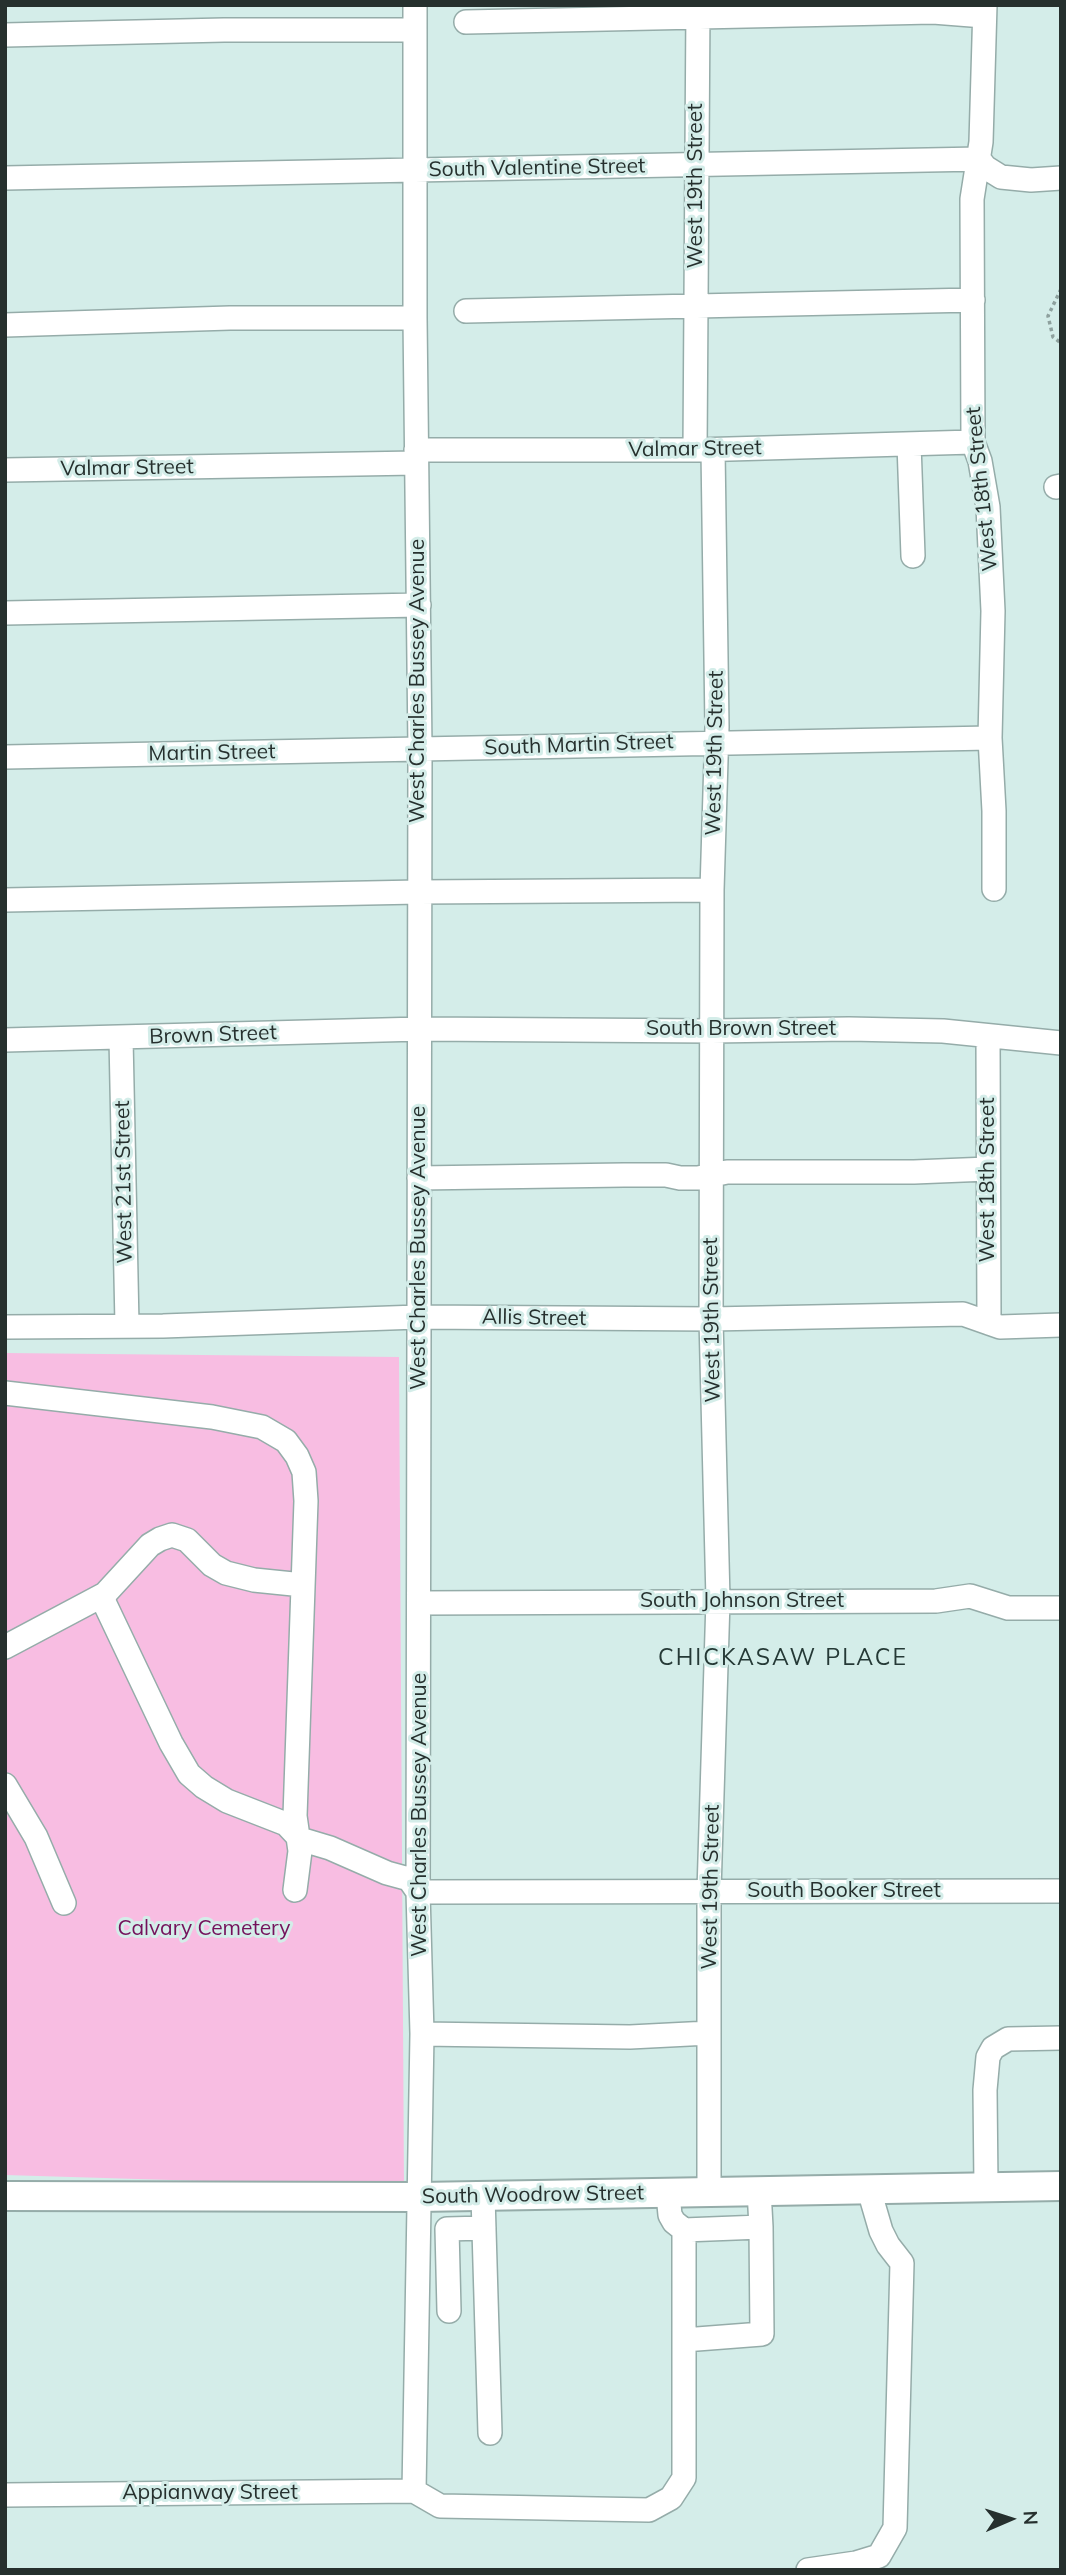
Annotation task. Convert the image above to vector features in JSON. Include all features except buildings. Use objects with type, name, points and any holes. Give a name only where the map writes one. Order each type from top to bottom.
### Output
[{"type":"main road","name":"South Woodrow Street","points":[[5,2196],[419,2197],[1061,2186]]},
{"type":"street","name":"West Charles Bussey Avenue","points":[[414,2491],[422,2034],[418,1892],[420,750],[415,318],[415,5]]},
{"type":"street","points":[[466,22],[698,12],[984,10]]},
{"type":"street","name":"West 18th Street","points":[[984,10],[982,125],[972,199],[974,442],[988,507],[993,611],[990,738],[994,889]]},
{"type":"street","name":"West 19th Street","points":[[698,12],[695,307],[716,741],[712,890],[711,1319],[718,1601],[709,1891],[709,2191]]},
{"type":"street","points":[[5,35],[224,30],[415,30]]},
{"type":"street","points":[[979,159],[985,167],[1001,177],[1031,180],[1061,178]]},
{"type":"street","name":"South Valentine Street","points":[[5,178],[979,159]]},
{"type":"street","points":[[466,312],[695,307],[749,303],[973,300]]},
{"type":"street","points":[[5,325],[230,318],[415,318]]},
{"type":"street","name":"Valmar Street","points":[[5,470],[416,456],[974,442]]},
{"type":"street","points":[[909,444],[913,556]]},
{"type":"street","points":[[5,613],[419,605]]},
{"type":"street","name":"South Martin Street","points":[[420,750],[716,741],[990,738]]},
{"type":"street","name":"Martin Street","points":[[5,757],[420,750]]},
{"type":"street","points":[[5,901],[419,892],[712,890]]},
{"type":"street","name":"South Brown Street","points":[[420,1028],[943,1031],[1061,1043]]},
{"type":"street","name":"Brown Street","points":[[5,1040],[420,1028]]},
{"type":"street","name":"West 18th Street","points":[[988,1037],[989,1323]]},
{"type":"street","name":"West 21st Street","points":[[121,1038],[127,1325]]},
{"type":"street","points":[[419,1178],[624,1175],[666,1175],[680,1178],[727,1172],[914,1172],[988,1168]]},
{"type":"street","name":"Allis Street","points":[[5,1327],[418,1317],[711,1319],[963,1314],[1000,1327],[1061,1325]]},
{"type":"street","points":[[5,1393],[212,1417],[262,1427],[275,1432],[298,1456],[304,1472],[306,1501],[295,1816],[300,1839],[295,1890]]},
{"type":"street","points":[[5,1647],[105,1594],[150,1545],[172,1535],[187,1540],[212,1565],[226,1573],[254,1580],[303,1585]]},
{"type":"street","points":[[105,1594],[104,1602],[171,1743],[189,1774],[227,1801],[286,1825],[300,1839],[387,1873],[409,1878],[418,1892]]},
{"type":"street","name":"South Johnson Street","points":[[420,1603],[936,1601],[970,1596],[1008,1608],[1061,1608]]},
{"type":"street","points":[[5,1785],[36,1837],[64,1903]]},
{"type":"street","name":"South Booker Street","points":[[418,1892],[1061,1891]]},
{"type":"street","points":[[422,2034],[630,2037],[709,2033]]},
{"type":"street","points":[[986,2186],[985,2090],[988,2057],[1003,2041],[1061,2038]]},
{"type":"street","points":[[684,2340],[762,2334],[759,2190]]},
{"type":"street","points":[[808,2570],[856,2563],[879,2556],[895,2528],[902,2263],[884,2238],[869,2190]]},
{"type":"street","points":[[414,2491],[440,2507],[649,2510],[671,2497],[684,2478],[684,2230],[670,2215],[668,2194]]},
{"type":"street","points":[[484,2196],[490,2433]]},
{"type":"street","points":[[684,2230],[761,2227]]},
{"type":"street","points":[[449,2311],[447,2229],[484,2228]]},
{"type":"street","name":"Appianway Street","points":[[5,2495],[414,2491]]},
{"type":"path","points":[[1061,289],[1048,316],[1053,337],[1061,343]]},
{"type":"green space","name":"Calvary Cemetery","points":[[5,1353],[399,1357],[404,2187],[5,2175]]},
{"type":"district","name":"CHICKASAW PLACE","points":[[783,1658]]}]
